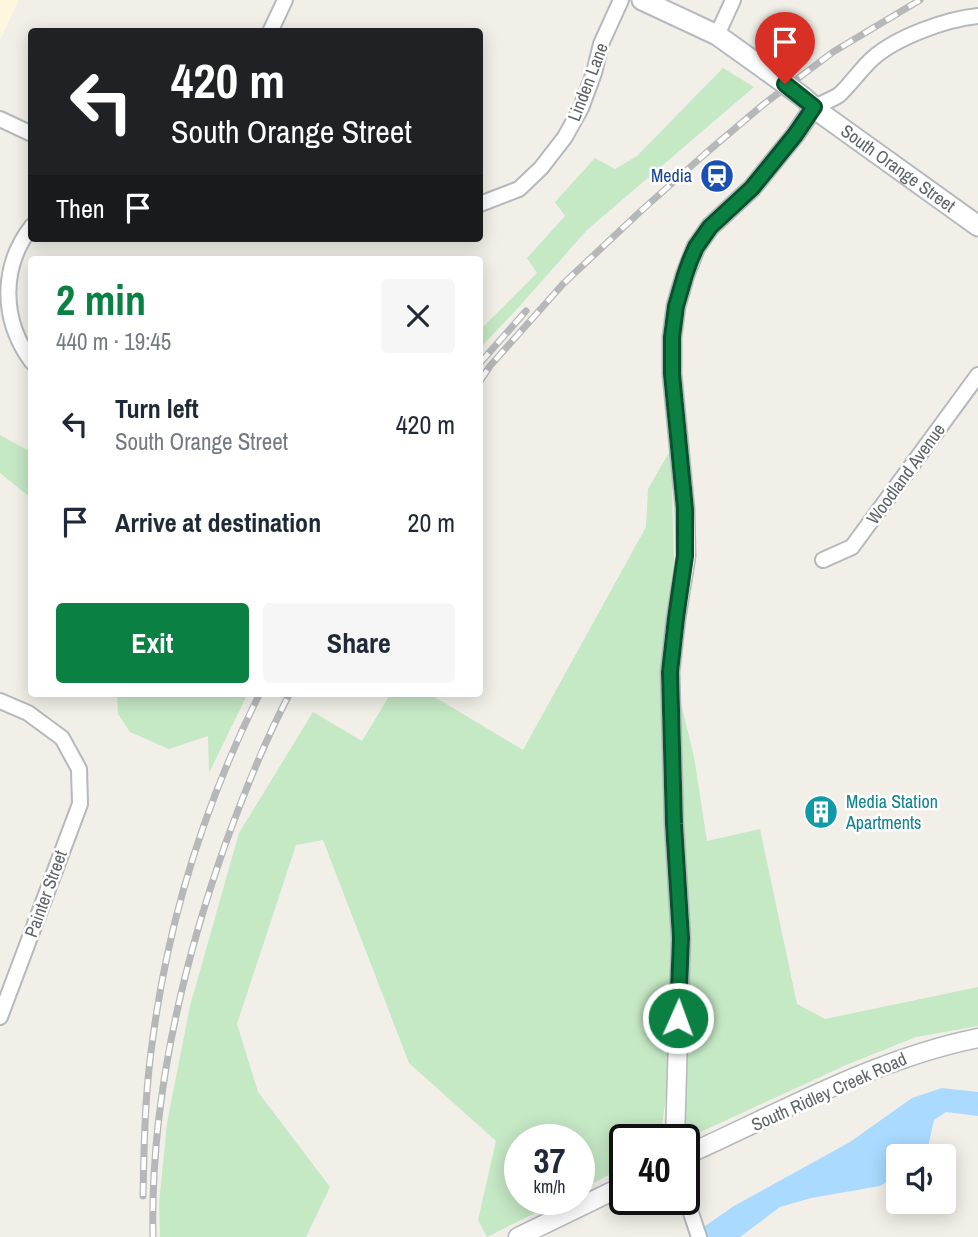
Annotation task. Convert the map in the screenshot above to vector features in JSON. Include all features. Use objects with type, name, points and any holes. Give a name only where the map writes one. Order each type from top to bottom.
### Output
[{"type":"main road","name":"South Orange Street","points":[[642,0],[717,35],[978,226]]},
{"type":"street","points":[[272,28],[285,0]]},
{"type":"street","name":"Linden Lane","points":[[483,203],[519,189],[541,168],[565,137],[581,107],[594,74],[601,44],[621,0]]},
{"type":"street","points":[[717,35],[733,0]]},
{"type":"street","points":[[675,1124],[681,938],[674,824],[670,672],[685,556],[685,509],[672,374],[672,337],[674,316],[685,275],[696,247],[710,227],[752,188],[795,135],[809,102],[828,102],[873,58],[906,37],[978,16]]},
{"type":"street","points":[[0,119],[28,132]]},
{"type":"street","points":[[28,231],[17,246],[11,263],[8,294],[11,324],[28,357]]},
{"type":"street","name":"Woodland Avenue","points":[[823,560],[852,547],[978,375]]},
{"type":"street","name":"Painter Street","points":[[0,701],[27,713],[62,738],[79,769],[79,804],[0,1017]]},
{"type":"street","name":"South Ridley Creek Road","points":[[700,1149],[837,1085],[913,1055],[978,1038]]},
{"type":"street","points":[[518,1237],[609,1193]]},
{"type":"street","points":[[692,1215],[699,1237]]},
{"type":"shaded area","points":[[0,0],[19,0],[0,40]]},
{"type":"green space","points":[[723,68],[754,87],[587,230],[483,345],[483,327],[537,273],[527,258],[565,216],[555,202],[595,158],[615,169],[637,156]]},
{"type":"green space","points":[[0,435],[28,450],[28,496],[0,473]]},
{"type":"green space","points":[[671,449],[674,561],[660,676],[672,936],[667,1090],[662,1124],[609,1124],[609,1175],[595,1182],[595,1124],[504,1124],[504,1215],[531,1215],[487,1237],[478,1220],[496,1141],[409,1063],[323,840],[296,845],[237,1024],[258,1092],[330,1187],[306,1237],[160,1237],[159,1204],[167,1123],[190,1006],[239,833],[313,712],[362,741],[389,697],[435,697],[523,750],[646,527],[648,489]]},
{"type":"green space","points":[[678,691],[694,757],[707,841],[760,829],[797,1004],[825,1019],[978,987],[978,1026],[916,1037],[846,1065],[700,1132],[700,1124],[682,1124],[689,1010]]},
{"type":"green space","points":[[117,697],[246,697],[209,773],[208,736],[169,749],[130,732],[118,714]]},
{"type":"water","points":[[942,1088],[978,1092],[978,1116],[946,1112],[934,1120],[929,1144],[886,1144],[886,1182],[880,1186],[811,1198],[780,1207],[740,1237],[689,1237],[734,1206],[850,1142],[912,1098]]},
{"type":"railway","points":[[483,376],[563,284],[706,153],[764,104],[833,52],[920,0]]},
{"type":"railway","points":[[483,360],[526,311]]},
{"type":"railway","points":[[143,1196],[148,1077],[169,948],[192,860],[223,775],[258,697]]},
{"type":"railway","points":[[153,1237],[157,1137],[171,1038],[182,989],[225,845],[255,768],[288,697]]},
{"type":"place","name":"Media","points":[[717,176]]},
{"type":"place","name":"Media Station Apartments","points":[[821,812]]},
{"type":"route","points":[[678,1018],[681,938],[674,824],[670,672],[685,556],[685,509],[672,374],[672,337],[676,306],[696,247],[710,227],[752,188],[814,107],[785,84]]}]
